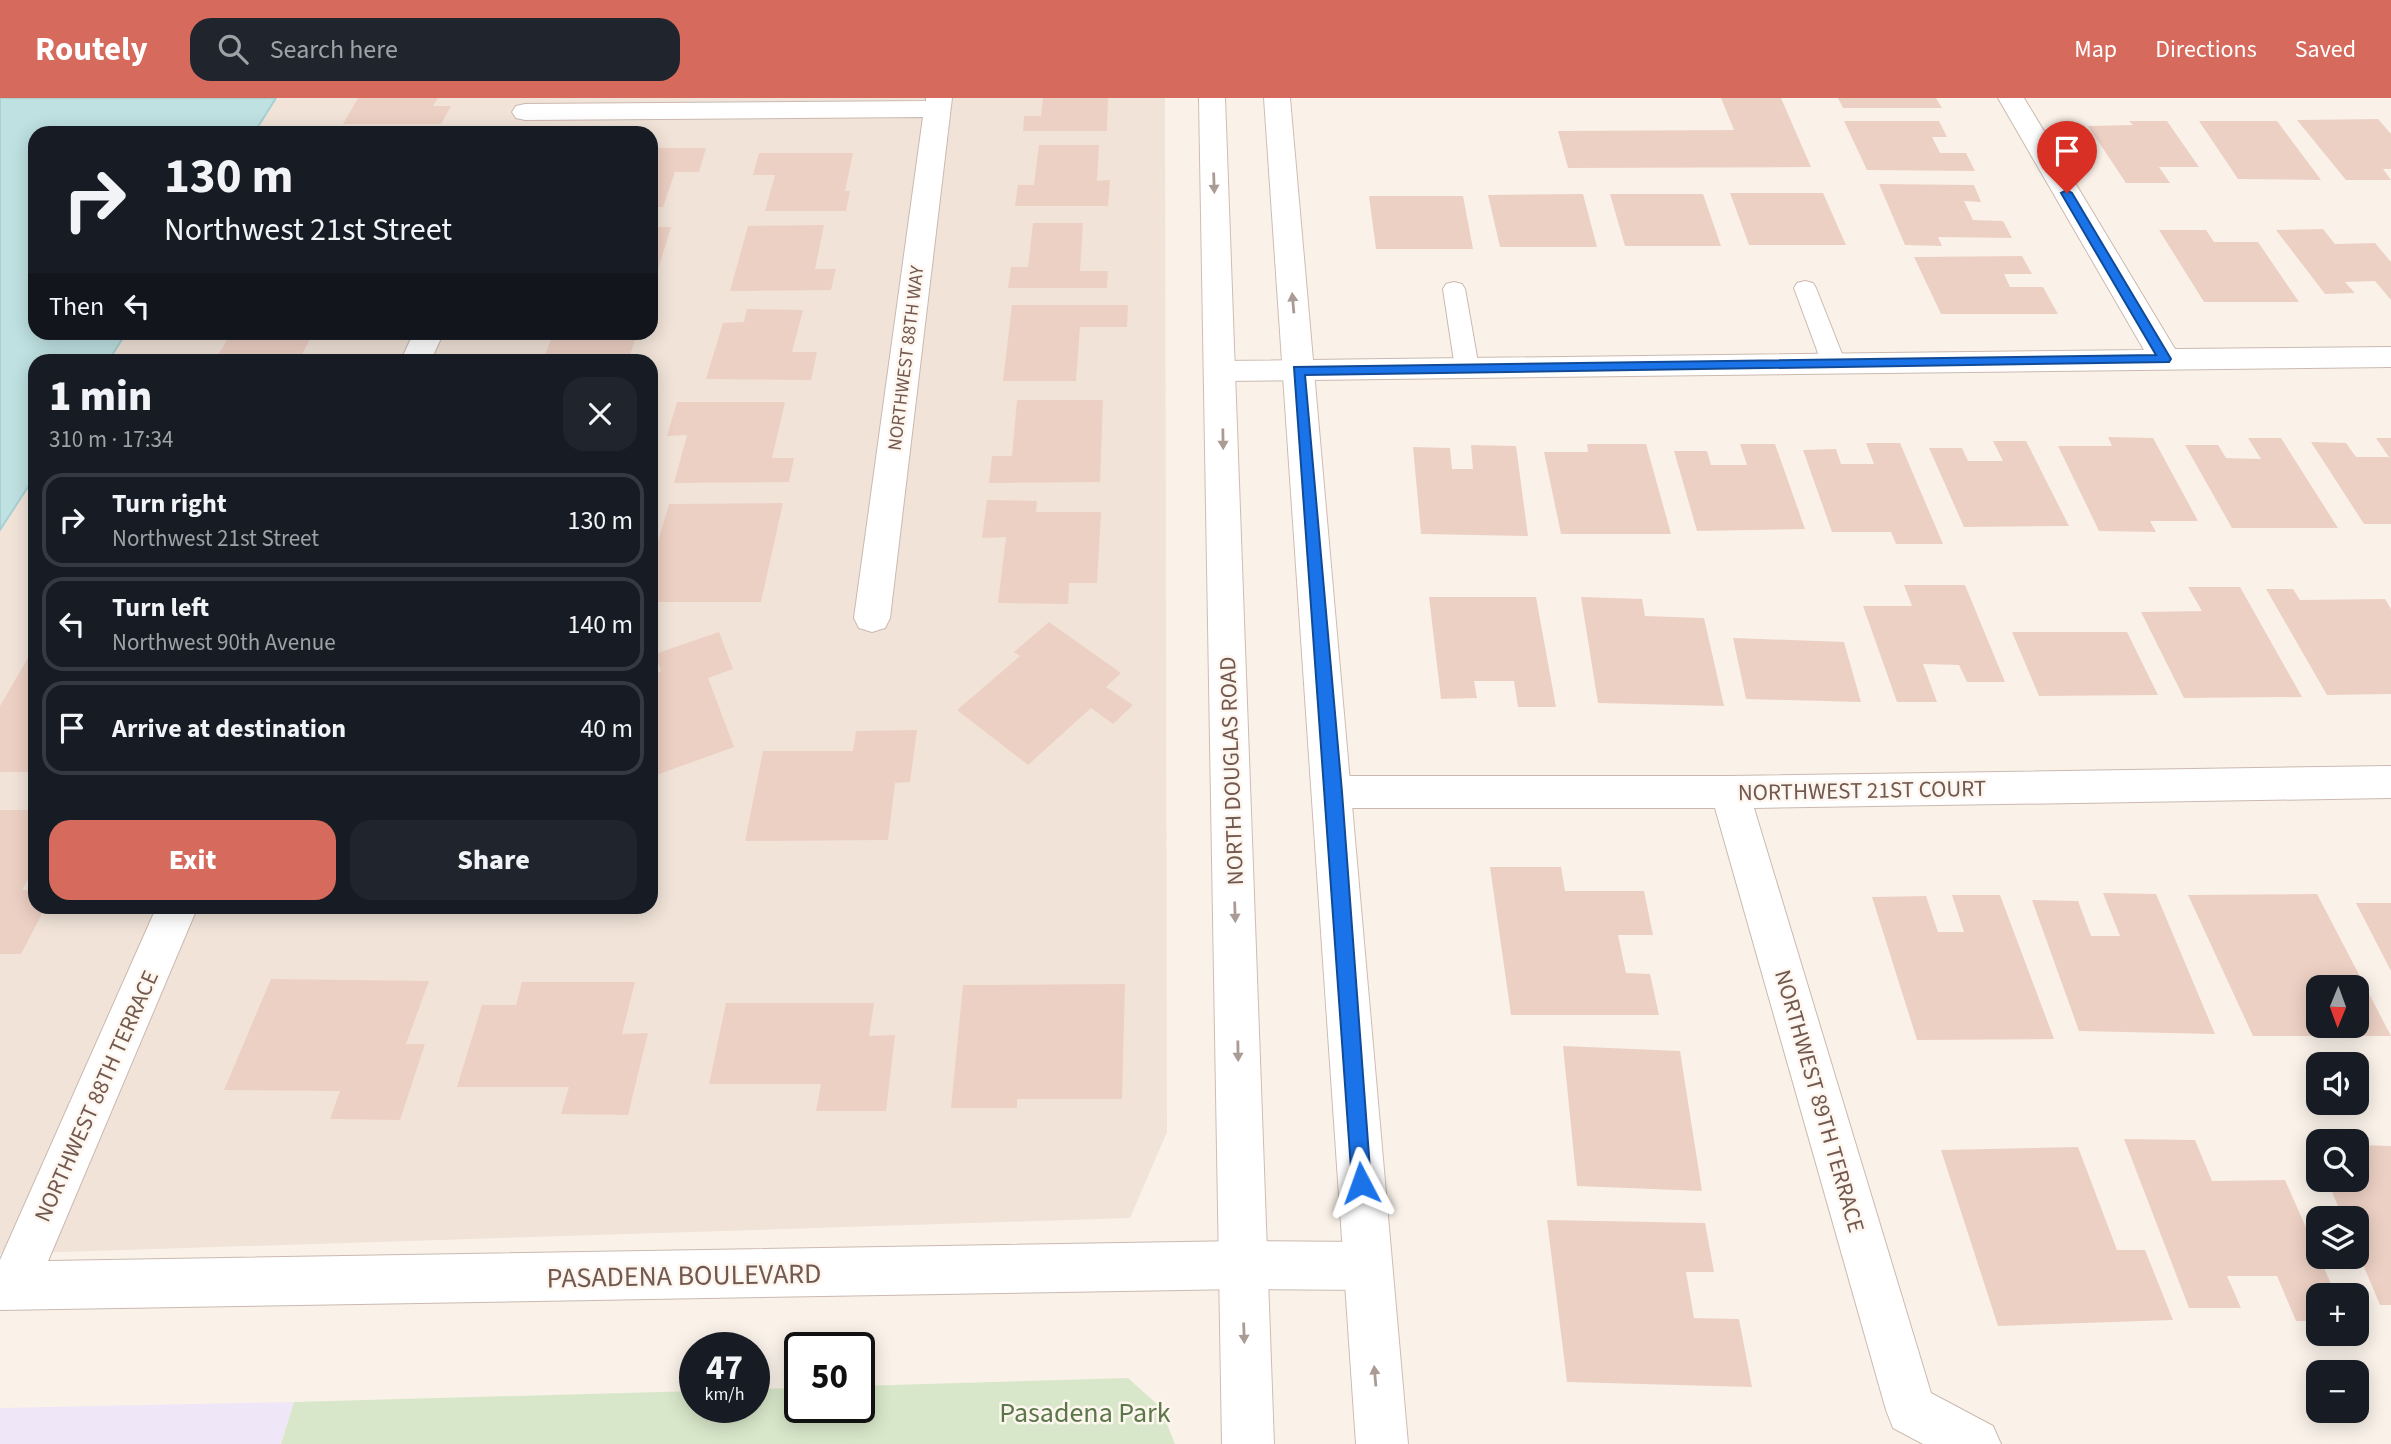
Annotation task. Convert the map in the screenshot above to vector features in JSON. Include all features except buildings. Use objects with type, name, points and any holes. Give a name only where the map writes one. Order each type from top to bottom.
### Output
[{"type":"street","name":"NORTH DOUGLAS ROAD","points":[[1212,98],[1248,1444]]},
{"type":"street","points":[[1277,98],[1334,792],[1382,1444]]},
{"type":"street","points":[[2011,98],[2165,359]]},
{"type":"street","points":[[524,114],[938,104]]},
{"type":"street","name":"NORTHWEST 88TH WAY","points":[[872,618],[938,104]]},
{"type":"street","points":[[1221,371],[2391,357]]},
{"type":"street","name":"NORTHWEST 21ST COURT","points":[[1334,792],[1730,792],[2391,782]]},
{"type":"street","name":"NORTHWEST 89TH TERRACE","points":[[1730,792],[1911,1410],[1975,1444]]},
{"type":"street","name":"NORTHWEST 88TH TERRACE","points":[[6,1286],[174,914]]},
{"type":"street","name":"PASADENA BOULEVARD","points":[[6,1286],[1242,1265],[1368,1266]]},
{"type":"lane","points":[[1805,288],[1835,363]]},
{"type":"lane","points":[[1454,289],[1467,368]]},
{"type":"shaded area","points":[[0,98],[1165,98],[1167,1132],[1130,1218],[0,1254]]},
{"type":"shaded area","points":[[294,1402],[281,1444],[0,1444],[0,1408]]},
{"type":"green space","name":"Pasadena Park","points":[[1128,1378],[1160,1407],[1175,1444],[281,1444],[294,1402],[679,1391],[679,1423],[770,1423],[770,1389],[784,1388],[784,1423],[875,1423],[875,1386]]},
{"type":"water","points":[[0,98],[276,98],[258,126],[28,126],[28,340],[122,340],[113,354],[28,354],[28,487],[0,530]]},
{"type":"route","points":[[1361,1183],[1334,792],[1299,370],[2165,359],[2067,193]]}]
